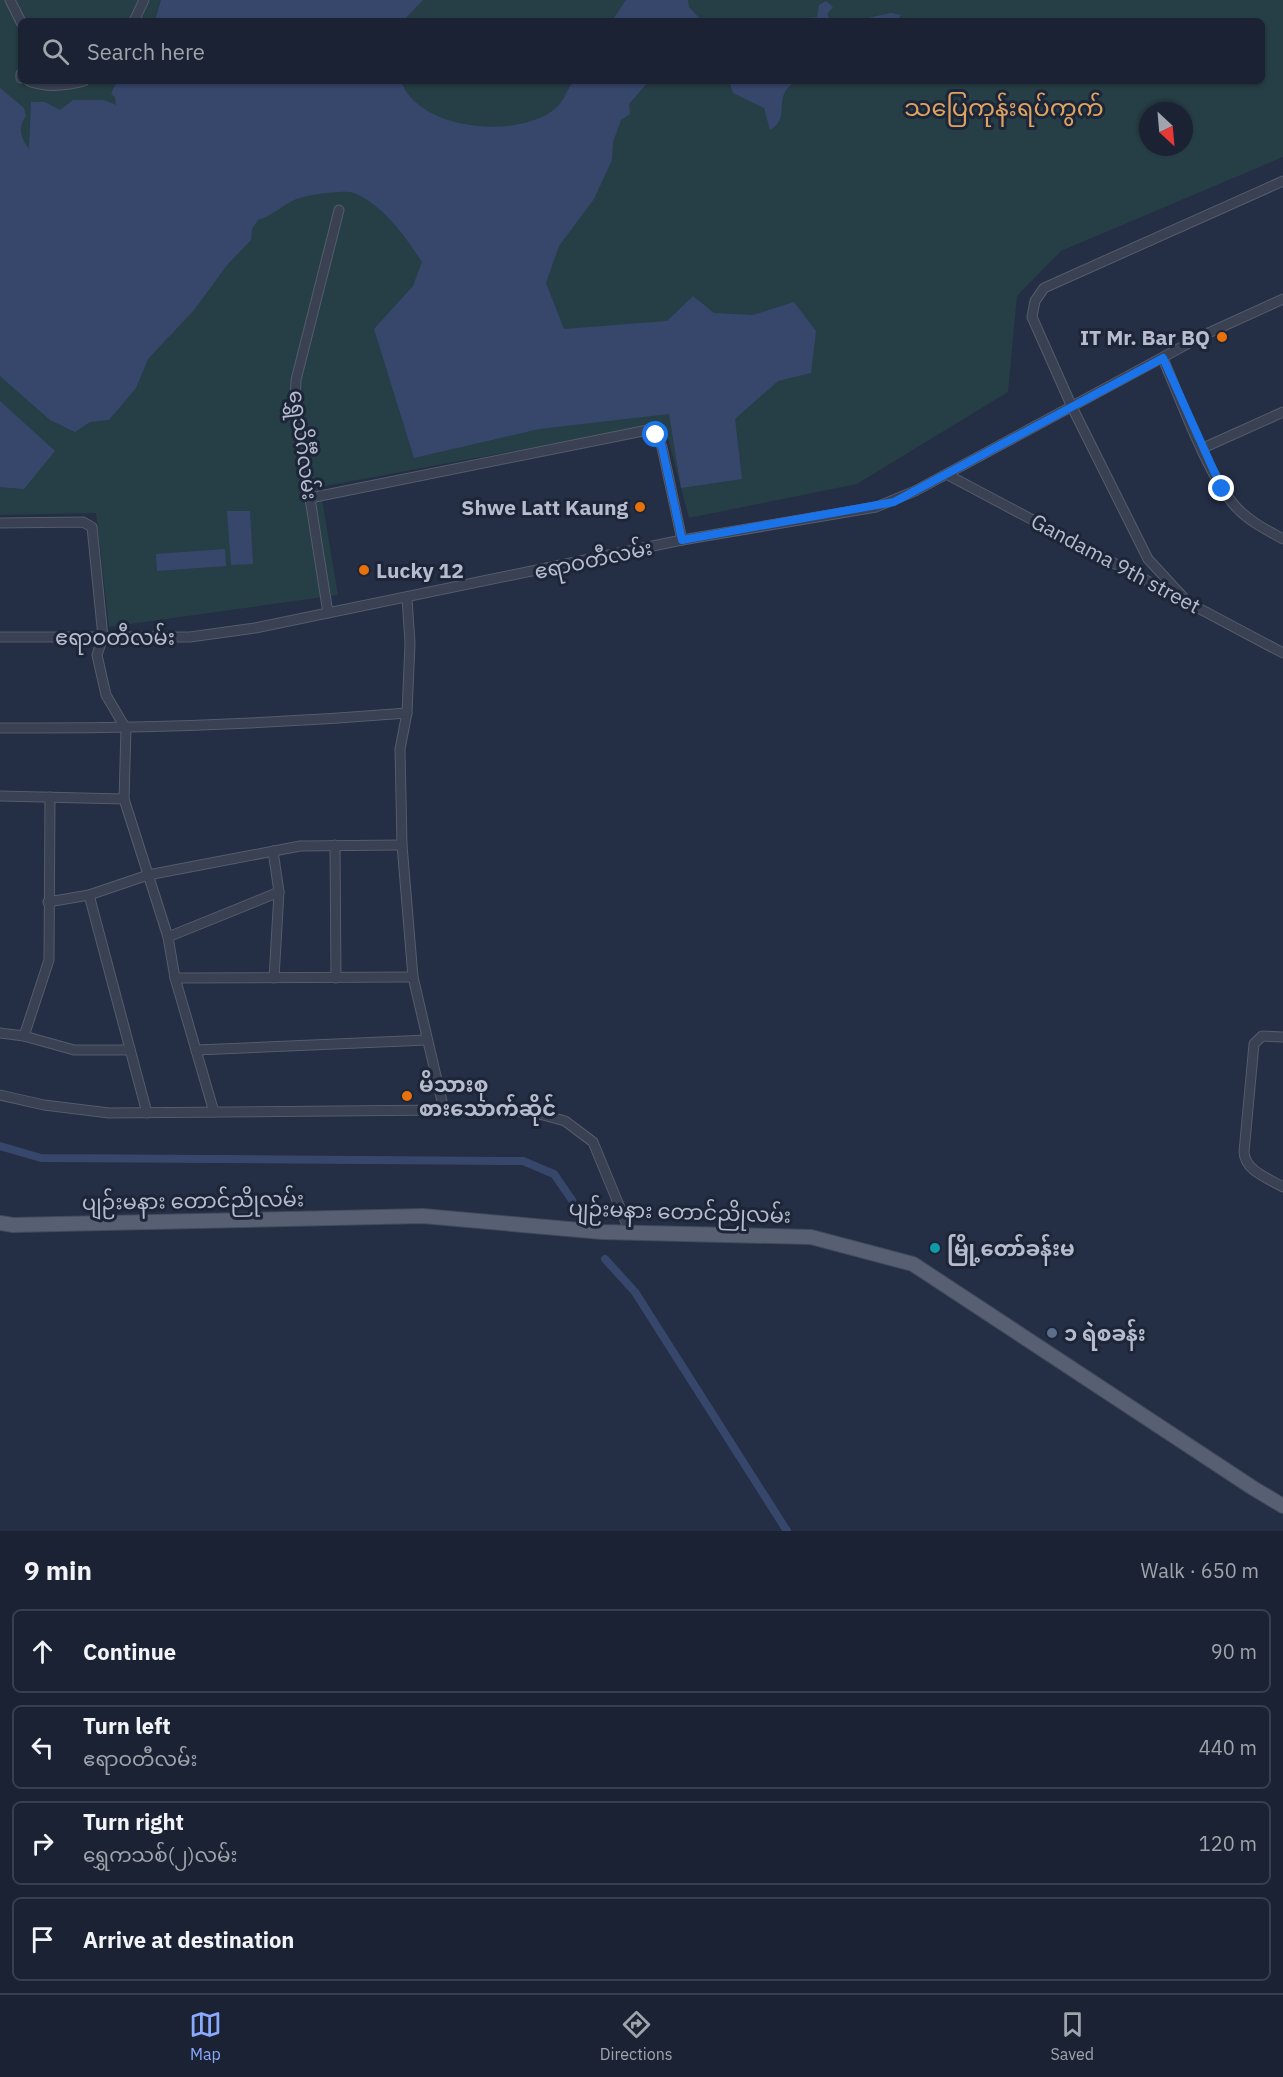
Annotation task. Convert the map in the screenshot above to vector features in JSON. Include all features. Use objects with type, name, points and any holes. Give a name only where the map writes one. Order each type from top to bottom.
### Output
[{"type":"main road","name":"ပျဉ်းမနား တောင်ညိုလမ်း","points":[[0,1223],[13,1225],[423,1216],[602,1232],[811,1237],[913,1264],[1283,1506]]},
{"type":"street","points":[[10,0],[19,18]]},
{"type":"street","points":[[135,18],[144,0]]},
{"type":"street","points":[[36,84],[62,86],[71,84]]},
{"type":"street","points":[[1184,598],[1148,559],[1072,407],[1032,317],[1035,301],[1044,288],[1283,181]]},
{"type":"street","name":"ရွှေသိင်္ဂီလမ်း","points":[[328,613],[295,403],[296,380],[339,210]]},
{"type":"street","name":"ဧရာဝတီလမ်း","points":[[0,638],[190,637],[255,628],[682,540],[876,507],[894,502],[948,475],[1204,335],[1283,299]]},
{"type":"street","points":[[1163,358],[1222,489],[1238,509],[1258,525],[1283,539]]},
{"type":"street","points":[[1203,448],[1283,412]]},
{"type":"street","points":[[310,498],[648,430],[656,435],[662,447],[682,540]]},
{"type":"street","name":"Gandama 9th street","points":[[948,475],[1184,598],[1283,653]]},
{"type":"street","points":[[0,523],[90,524],[103,637],[97,655],[99,675],[115,713],[126,729],[124,799],[168,937],[175,978],[214,1112]]},
{"type":"street","points":[[407,598],[410,643],[407,713],[400,750],[402,845],[413,977],[444,1110]]},
{"type":"street","points":[[0,728],[126,729],[286,723],[407,713]]},
{"type":"street","points":[[0,796],[124,799]]},
{"type":"street","points":[[24,1036],[49,960],[50,797]]},
{"type":"street","points":[[335,845],[336,978]]},
{"type":"street","points":[[48,902],[89,896],[148,875],[300,846],[402,845]]},
{"type":"street","points":[[273,851],[279,892],[274,978]]},
{"type":"street","points":[[168,937],[279,892]]},
{"type":"street","points":[[89,896],[147,1113]]},
{"type":"street","points":[[175,978],[413,977]]},
{"type":"street","points":[[0,1033],[24,1036],[74,1050],[130,1050]]},
{"type":"street","points":[[1283,1037],[1262,1036],[1254,1044],[1244,1160],[1248,1166],[1283,1187]]},
{"type":"street","points":[[196,1050],[427,1040]]},
{"type":"street","points":[[0,1095],[44,1105],[109,1113],[444,1110],[532,1112],[565,1120],[592,1142],[630,1232]]},
{"type":"shaded area","points":[[0,0],[1283,0],[1283,157],[1061,251],[1017,296],[1008,392],[857,484],[689,518],[664,423],[320,487],[338,595],[109,627],[96,513],[0,515]]},
{"type":"water","points":[[161,0],[423,0],[406,18],[156,18]]},
{"type":"water","points":[[626,0],[688,0],[689,7],[699,18],[614,18]]},
{"type":"water","points":[[826,1],[833,7],[827,14],[829,18],[806,18],[817,17],[819,5]]},
{"type":"water","points":[[891,13],[901,15],[899,18],[867,18]]},
{"type":"water","points":[[116,84],[403,84],[411,98],[427,111],[448,120],[495,127],[519,124],[539,118],[559,105],[571,84],[646,84],[629,104],[630,114],[621,120],[613,142],[612,160],[594,199],[559,246],[546,283],[564,329],[667,321],[693,296],[714,313],[753,315],[794,302],[816,331],[811,373],[778,381],[735,419],[742,479],[681,488],[669,414],[539,429],[414,458],[374,329],[413,286],[422,262],[384,213],[365,198],[354,193],[335,192],[299,198],[258,220],[252,229],[251,240],[228,264],[194,310],[148,359],[136,388],[109,420],[90,422],[75,432],[50,420],[0,376],[0,88],[24,108],[26,116],[21,133],[29,149],[31,102],[45,102],[60,110],[73,100],[104,100],[116,105],[115,97],[111,94]]},
{"type":"water","points":[[730,84],[792,84],[784,94],[780,119],[777,125],[770,130],[764,108],[733,93]]},
{"type":"water","points":[[0,401],[55,451],[24,489],[0,487]]},
{"type":"water","points":[[227,511],[250,511],[253,564],[231,565]]},
{"type":"water","points":[[225,549],[226,566],[157,571],[156,554]]},
{"type":"waterway","points":[[0,1146],[41,1158],[523,1161],[554,1174],[572,1200]]},
{"type":"waterway","points":[[605,1259],[635,1292],[787,1531]]},
{"type":"place","name":"IT Mr. Bar BQ","points":[[1222,337]]},
{"type":"place","name":"Shwe Latt Kaung","points":[[640,507]]},
{"type":"place","name":"Lucky 12","points":[[364,570]]},
{"type":"place","name":"မိသားစု စားသောက်ဆိုင်","points":[[407,1096]]},
{"type":"place","name":"မြို့တော်ခန်းမ","points":[[935,1248]]},
{"type":"place","name":"၁ ရဲစခန်း","points":[[1052,1333]]},
{"type":"district","name":"သပြေကုန်းရပ်ကွက်","points":[[1004,107]]},
{"type":"route","points":[[656,435],[662,447],[682,540],[894,502],[1163,358],[1222,489]]}]
